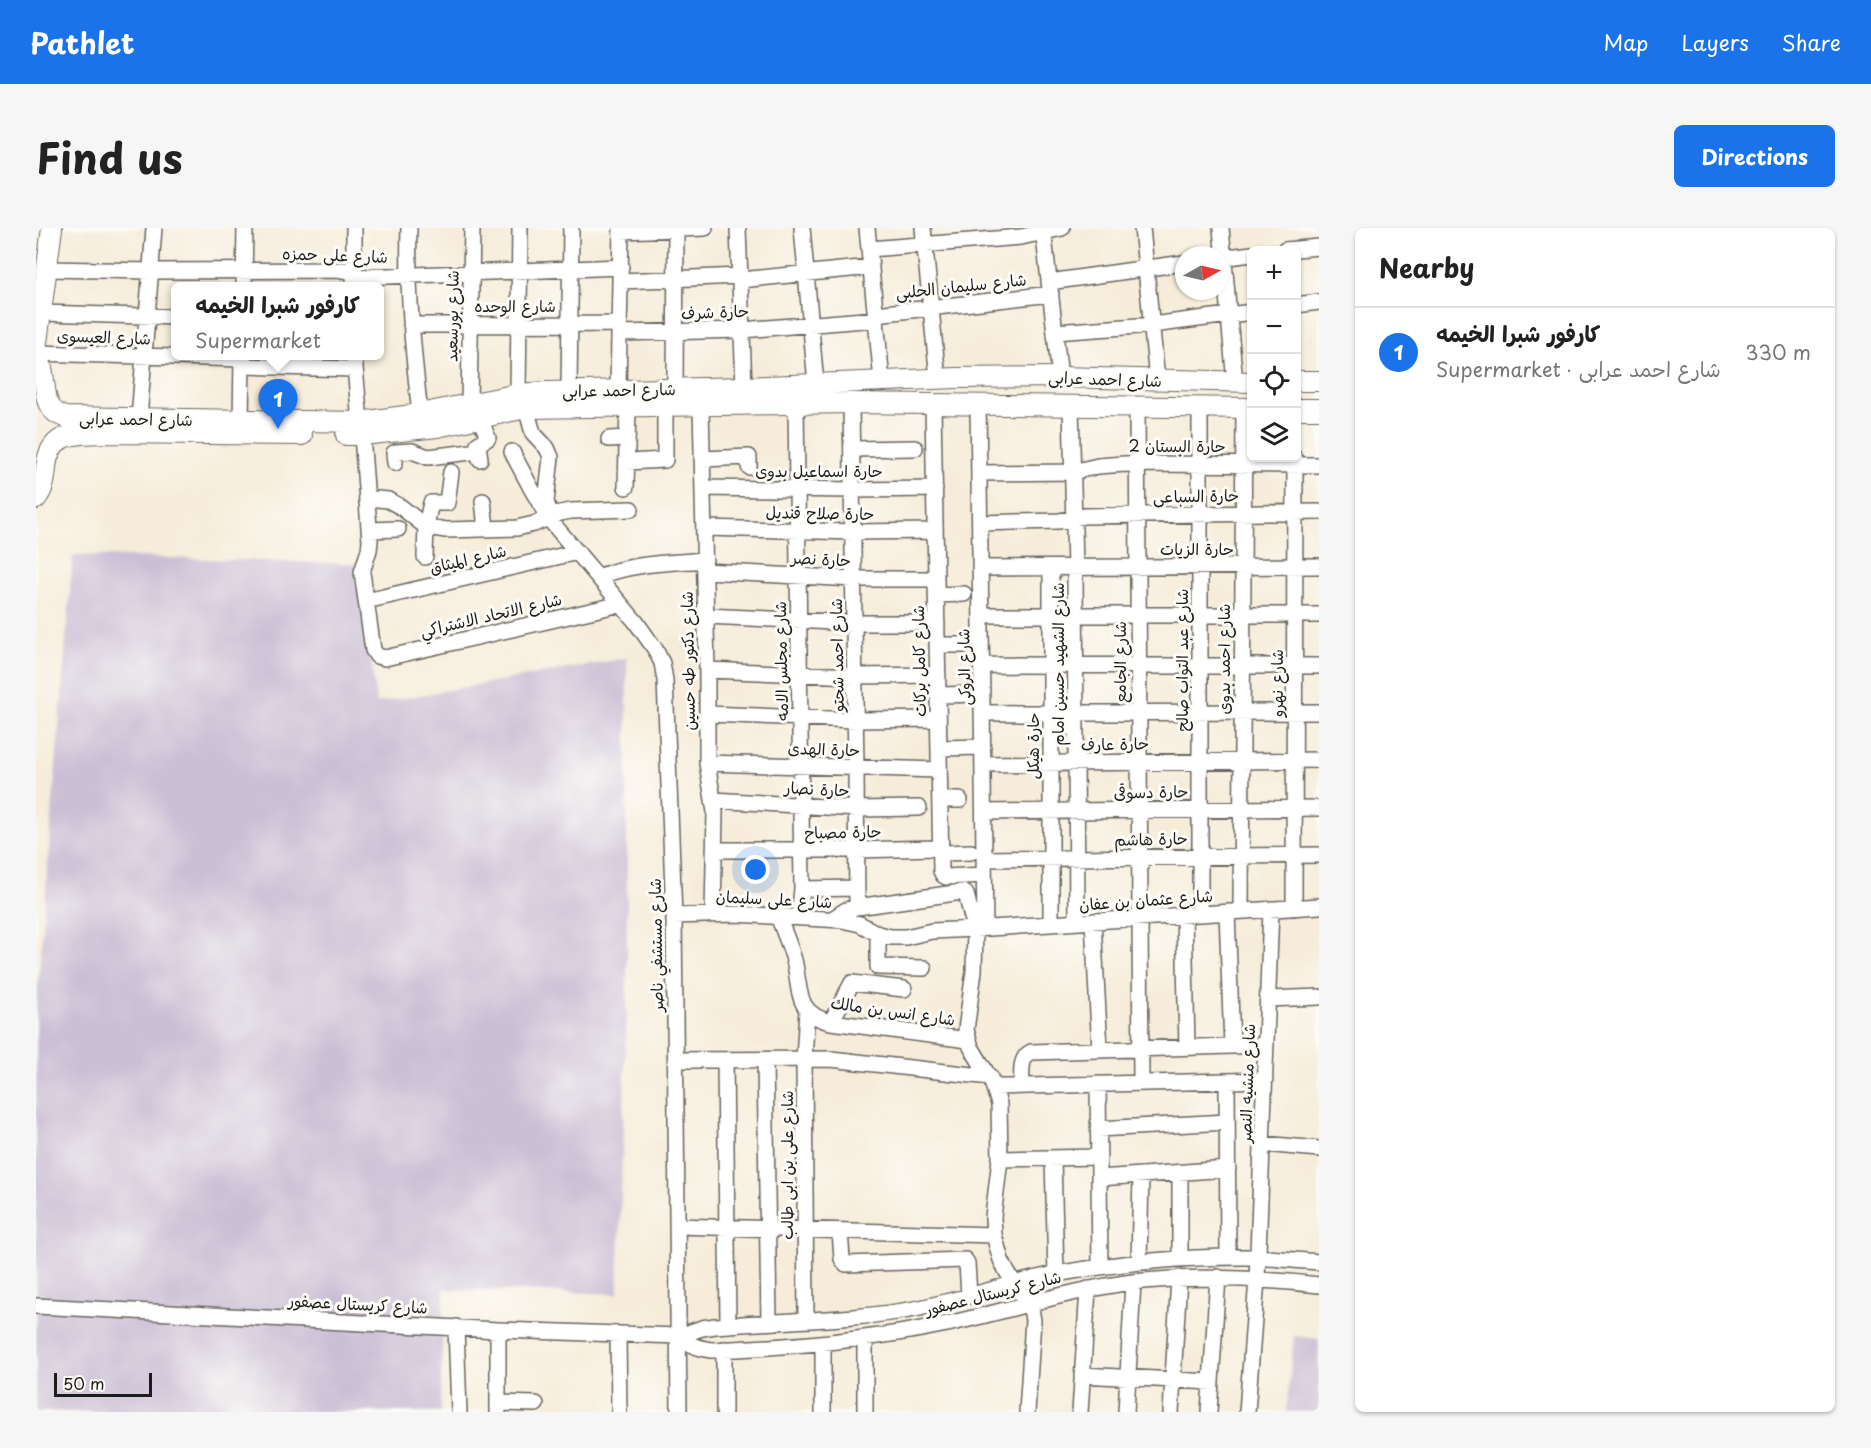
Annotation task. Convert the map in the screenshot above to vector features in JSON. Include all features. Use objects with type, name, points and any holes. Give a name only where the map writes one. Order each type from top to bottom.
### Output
[{"type":"street","points":[[36,352],[52,228]]},
{"type":"street","points":[[139,419],[154,228]]},
{"type":"street","points":[[244,282],[245,228]]},
{"type":"street","points":[[354,228],[354,280]]},
{"type":"street","points":[[409,228],[408,275],[420,414]]},
{"type":"street","name":"شارع بورسعيد","points":[[409,451],[428,457],[475,455],[478,444],[488,438],[475,411],[470,325],[472,228]]},
{"type":"street","points":[[520,228],[519,324],[522,401],[533,433],[550,452],[546,502],[550,518]]},
{"type":"street","points":[[569,391],[571,228]]},
{"type":"street","points":[[675,389],[676,228]]},
{"type":"street","points":[[626,487],[627,438],[620,328],[621,229],[705,228]]},
{"type":"street","points":[[738,228],[744,387]]},
{"type":"street","points":[[802,228],[816,384]]},
{"type":"street","points":[[867,228],[882,381]]},
{"type":"street","points":[[923,228],[931,308],[947,378],[956,404]]},
{"type":"street","points":[[869,249],[1021,237],[1043,230],[1062,228]]},
{"type":"street","points":[[1142,228],[1157,380]]},
{"type":"street","points":[[1221,228],[1222,246]]},
{"type":"street","points":[[1043,230],[1060,377]]},
{"type":"street","points":[[1301,249],[1319,247]]},
{"type":"street","points":[[1229,256],[1247,254]]},
{"type":"street","name":"شارع سليمان الحلبى","points":[[811,325],[931,308],[1175,264]]},
{"type":"street","name":"شارع على حمزه","points":[[46,269],[346,270],[354,280],[362,277],[571,269],[676,279],[740,278],[871,267]]},
{"type":"street","points":[[1227,300],[1243,383]]},
{"type":"street","points":[[1301,304],[1319,302]]},
{"type":"street","points":[[1055,332],[1152,325],[1247,313]]},
{"type":"street","points":[[41,314],[171,317]]},
{"type":"street","name":"شارع الوحده","points":[[411,325],[570,324],[620,328]]},
{"type":"street","name":"حارة شرف","points":[[620,328],[675,332],[811,325]]},
{"type":"street","name":"شارع احمد عرابى","points":[[36,352],[42,367],[47,404],[56,415],[65,417],[241,421],[407,431],[475,411],[569,391],[665,406],[851,403],[1247,408]]},
{"type":"street","name":"شارع العيسوى","points":[[36,352],[171,357]]},
{"type":"street","points":[[241,421],[242,360]]},
{"type":"street","name":"شارع العيسوى","points":[[242,360],[354,362]]},
{"type":"street","points":[[354,362],[369,530],[369,550],[362,573],[366,602]]},
{"type":"street","name":"شارع احمد عرابى","points":[[522,401],[623,398],[675,389],[947,378],[1060,377],[1243,383]]},
{"type":"street","points":[[1301,381],[1319,381]]},
{"type":"street","name":"شارع احمد شحتو","points":[[851,403],[857,907]]},
{"type":"street","name":"شارع مجلس الامه","points":[[796,404],[802,889],[799,917]]},
{"type":"street","name":"شارع كامل بركات","points":[[933,404],[941,871],[945,876],[980,862]]},
{"type":"street","name":"شارع الروكى","points":[[978,404],[984,812],[980,862],[980,929]]},
{"type":"street","name":"شارع الشهيد حسين امام","points":[[1071,405],[1075,568],[1077,922]]},
{"type":"street","name":"شارع الجامع","points":[[1137,405],[1141,1083]]},
{"type":"street","points":[[627,462],[665,460],[665,406]]},
{"type":"street","name":"شارع دكتور طه حسين","points":[[701,406],[708,714],[707,763],[714,800],[713,914]]},
{"type":"street","name":"شارع عبد التواب صالح","points":[[1187,1047],[1192,914],[1200,857],[1200,407]]},
{"type":"street","points":[[1301,409],[1319,409]]},
{"type":"street","name":"شارع احمد عرابى","points":[[36,499],[45,482],[48,452],[56,442],[73,435],[361,429],[420,414],[475,411]]},
{"type":"street","name":"شارع احمد بدوى","points":[[1232,1046],[1234,912],[1241,856],[1243,513],[1247,422]]},
{"type":"street","points":[[395,463],[395,452],[409,451],[407,431]]},
{"type":"street","points":[[609,439],[627,438]]},
{"type":"street","points":[[852,449],[915,448]]},
{"type":"street","name":"شارع مستشفي ناصر","points":[[512,452],[550,518],[655,649],[662,663],[665,680],[674,916],[679,1412]]},
{"type":"street","points":[[702,459],[749,457],[749,468]]},
{"type":"street","name":"حارة البستان 2","points":[[979,473],[1072,472],[1098,466],[1138,464],[1244,465],[1282,462]]},
{"type":"street","name":"شارع نهرو","points":[[1294,908],[1295,462]]},
{"type":"street","name":"حارة البستان 2","points":[[1301,462],[1319,465]]},
{"type":"street","points":[[425,557],[426,525],[430,503],[447,502],[451,472]]},
{"type":"street","name":"حارة اسماعيل بدوى","points":[[703,488],[935,489]]},
{"type":"street","points":[[367,498],[381,498],[395,503],[416,520],[447,530],[517,528],[571,511],[632,509]]},
{"type":"street","points":[[483,501],[486,528]]},
{"type":"street","name":"حارة السباعى","points":[[980,523],[1059,521],[1073,517],[1319,512]]},
{"type":"street","name":"حارة صلاح قنديل","points":[[704,528],[853,532],[935,531]]},
{"type":"street","points":[[369,530],[398,529]]},
{"type":"street","name":"شارع الميثاق","points":[[366,602],[578,552]]},
{"type":"street","name":"حارة نصر","points":[[598,577],[633,566],[705,565],[798,576],[936,579]]},
{"type":"street","name":"حارة الزيات","points":[[980,568],[1319,566]]},
{"type":"street","name":"حارة هيكل","points":[[1051,568],[1051,924]]},
{"type":"street","points":[[936,595],[964,594]]},
{"type":"street","name":"شارع الاتحاد الاشتراكي","points":[[366,602],[373,650],[377,656],[385,658],[621,604]]},
{"type":"street","points":[[981,615],[1319,615]]},
{"type":"street","points":[[706,616],[854,623],[937,623]]},
{"type":"street","points":[[937,645],[965,645]]},
{"type":"street","points":[[982,665],[1319,666]]},
{"type":"street","points":[[707,670],[855,676],[938,675]]},
{"type":"street","points":[[938,695],[982,694]]},
{"type":"street","points":[[982,713],[1319,712]]},
{"type":"street","points":[[708,714],[856,720],[938,719]]},
{"type":"street","points":[[939,748],[983,747]]},
{"type":"street","name":"حارة عارف","points":[[983,764],[1319,760]]},
{"type":"street","name":"حارة الهدى","points":[[707,763],[939,770]]},
{"type":"street","name":"حارة نصار","points":[[714,800],[857,809],[919,808]]},
{"type":"street","points":[[940,800],[960,800]]},
{"type":"street","name":"حارة دسوقى","points":[[984,812],[1319,808]]},
{"type":"street","name":"حارة مصباح","points":[[714,850],[935,848],[940,852],[980,862]]},
{"type":"street","name":"حارة هاشم","points":[[980,862],[1076,858],[1319,855]]},
{"type":"street","points":[[802,889],[857,888]]},
{"type":"street","points":[[832,920],[846,910],[857,907],[963,892],[966,894],[980,929],[967,1021],[968,1040],[992,1082],[999,1104],[1000,1159],[993,1217],[994,1235],[1001,1260],[1028,1303],[1033,1320],[1027,1412]]},
{"type":"street","name":"شارع عثمان بن عفان","points":[[980,929],[1319,906]]},
{"type":"street","name":"شارع منشيه النصر","points":[[1247,1412],[1257,1278],[1271,909]]},
{"type":"street","name":"شارع على سليمان","points":[[674,916],[713,914],[832,920],[860,924],[878,934],[898,938],[932,930],[980,929]]},
{"type":"street","name":"شارع انس بن مالك","points":[[778,916],[795,962],[801,999],[807,1010],[822,1020],[968,1040]]},
{"type":"street","points":[[1093,921],[1100,1050]]},
{"type":"street","points":[[878,934],[878,967],[924,968]]},
{"type":"street","points":[[831,1022],[853,983],[904,989]]},
{"type":"street","points":[[1268,999],[1319,997]]},
{"type":"street","name":"شارع على بن ابى طالب","points":[[806,1319],[804,1059],[807,1010]]},
{"type":"street","points":[[1022,1086],[1023,1061],[1028,1053],[1266,1045]]},
{"type":"street","points":[[676,1060],[840,1060],[1022,1086],[1265,1080]]},
{"type":"street","points":[[724,1060],[728,1325]]},
{"type":"street","points":[[765,1060],[769,1322]]},
{"type":"street","points":[[1227,1081],[1228,1257]]},
{"type":"street","points":[[1098,1084],[1100,1267]]},
{"type":"street","points":[[1098,1129],[1227,1122]]},
{"type":"street","points":[[1262,1144],[1319,1149]]},
{"type":"street","points":[[1000,1159],[1099,1157]]},
{"type":"street","points":[[1053,1158],[1056,1275]]},
{"type":"street","points":[[1099,1178],[1228,1169]]},
{"type":"street","points":[[1180,1173],[1180,1259]]},
{"type":"street","points":[[1139,1262],[1141,1175]]},
{"type":"street","points":[[677,1226],[994,1235]]},
{"type":"street","points":[[840,1231],[842,1259],[846,1264],[965,1260],[969,1296]]},
{"type":"street","name":"شارع كريستال عصفور","points":[[36,1306],[498,1330],[679,1336],[702,1328],[728,1325],[878,1314],[914,1309],[1056,1275],[1139,1262],[1258,1257],[1319,1262]]},
{"type":"street","points":[[1209,1412],[1218,1277]]},
{"type":"street","name":"شارع كريستال عصفور","points":[[679,1336],[688,1344],[699,1348],[724,1349],[823,1343],[865,1339],[945,1324],[1088,1289],[1133,1282],[1218,1277],[1257,1278],[1319,1285]]},
{"type":"street","points":[[1171,1412],[1179,1278]]},
{"type":"street","points":[[1126,1412],[1133,1282]]},
{"type":"street","points":[[1080,1412],[1088,1289]]},
{"type":"street","points":[[456,1327],[459,1412]]},
{"type":"street","points":[[498,1330],[498,1407],[536,1404]]},
{"type":"street","points":[[618,1334],[619,1412]]},
{"type":"street","points":[[865,1339],[865,1412]]},
{"type":"street","points":[[823,1343],[823,1412]]},
{"type":"street","points":[[724,1349],[724,1412]]},
{"type":"street","points":[[1082,1375],[1211,1382]]},
{"type":"shaded area","points":[[73,555],[361,564],[376,703],[627,658],[627,1002],[618,1294],[444,1289],[440,1412],[36,1412],[36,1009]]},
{"type":"shaded area","points":[[1294,1336],[1319,1339],[1319,1412],[1286,1412]]},
{"type":"place","name":"كارفور شبرا الخيمه","points":[[278,429]]}]
